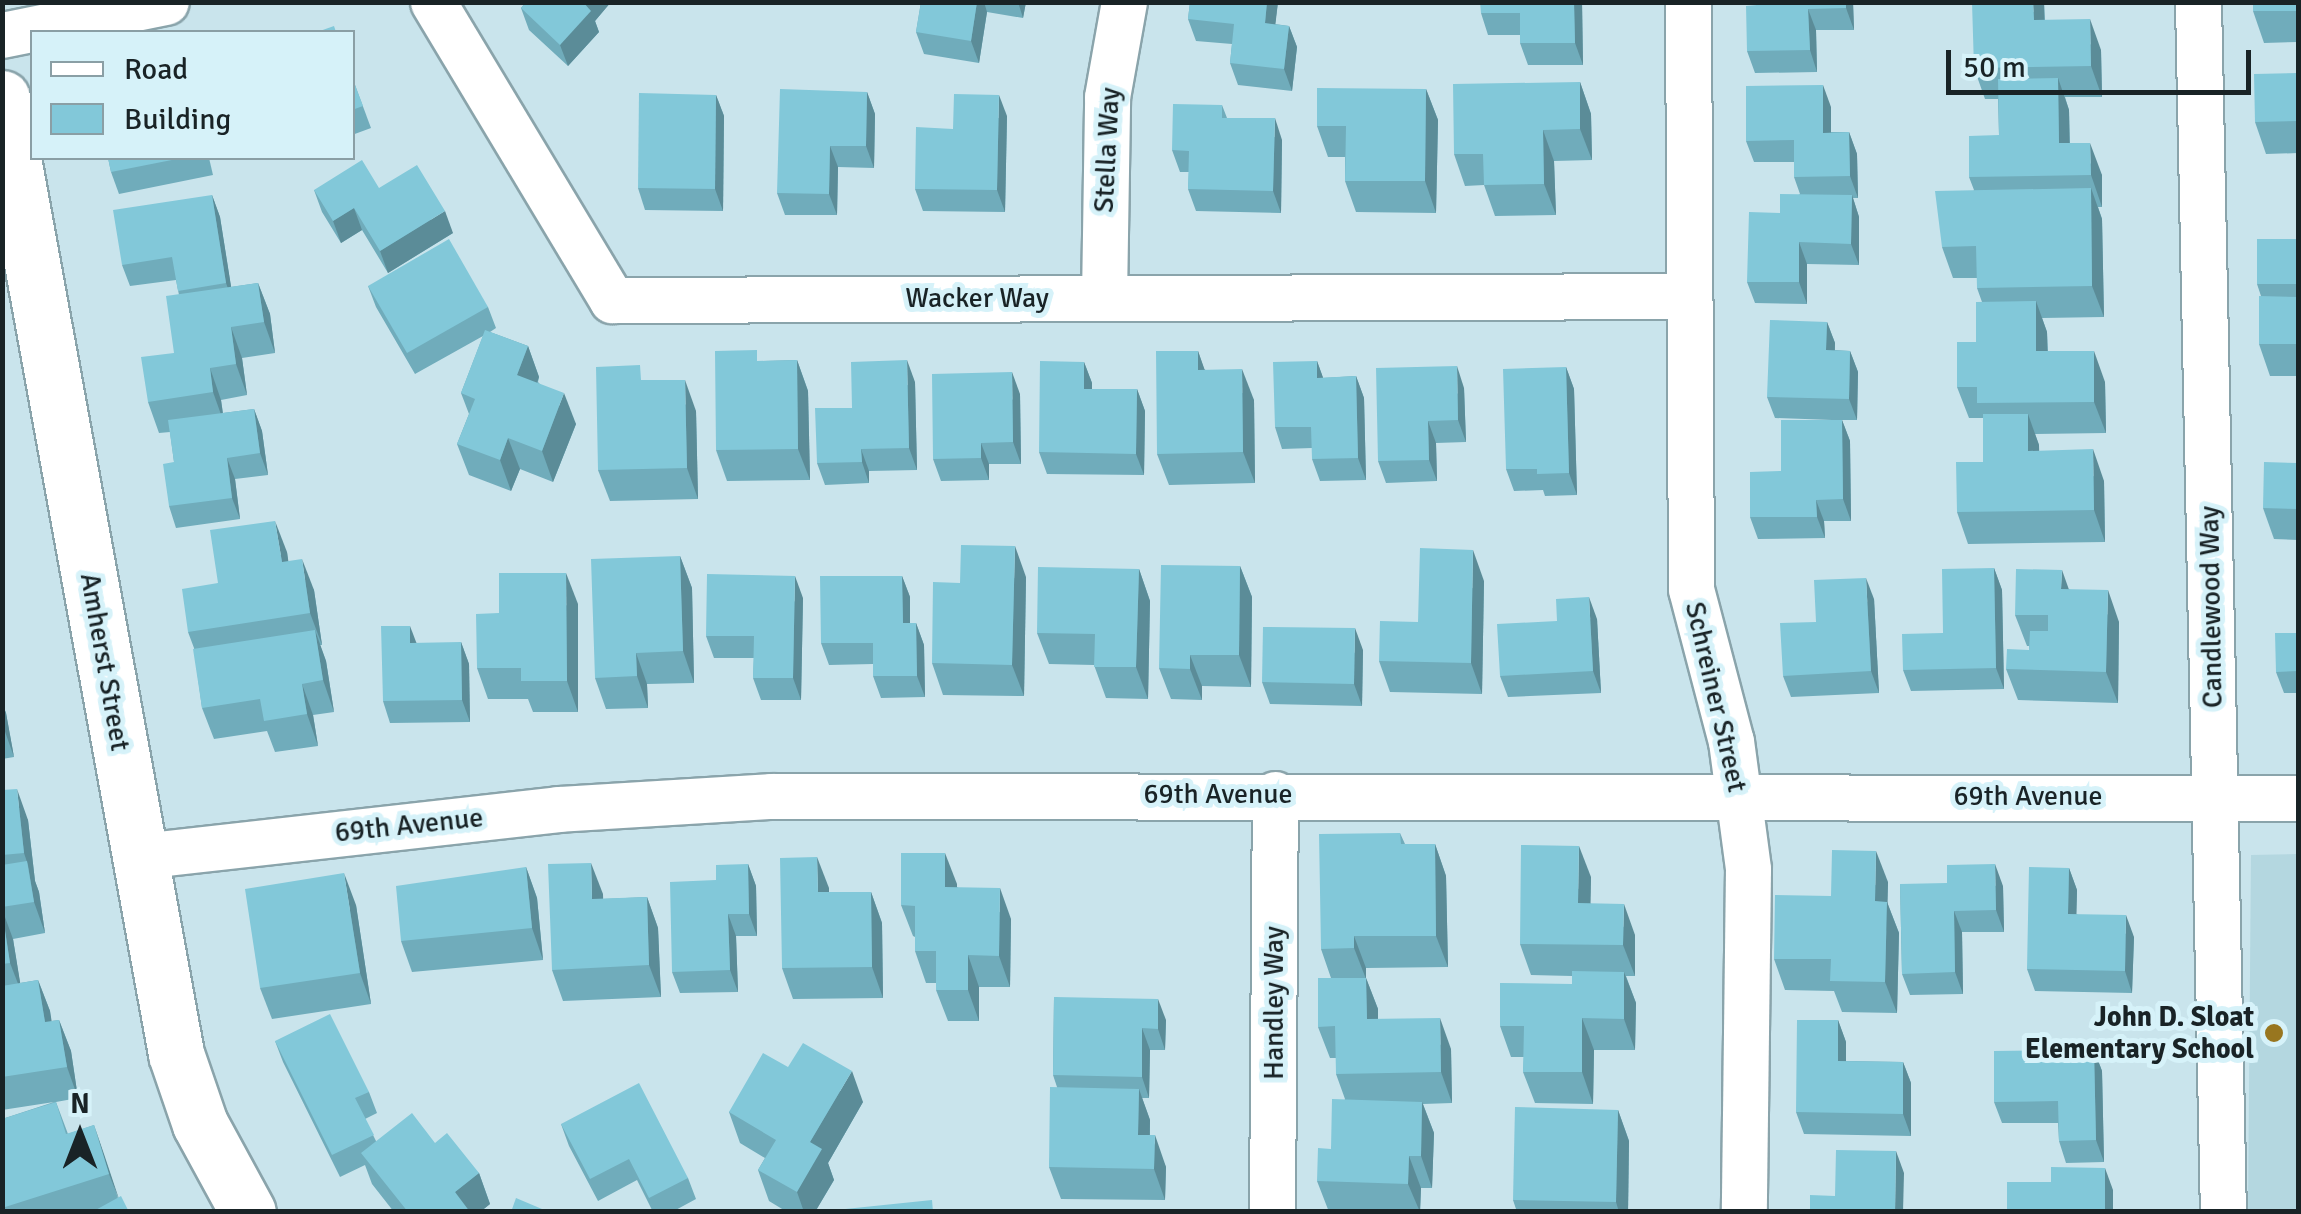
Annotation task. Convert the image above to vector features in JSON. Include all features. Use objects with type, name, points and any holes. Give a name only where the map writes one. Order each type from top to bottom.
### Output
[{"type":"street","points":[[2,35],[166,2]]},
{"type":"street","name":"Wacker Way","points":[[433,2],[612,300],[1688,296]]},
{"type":"street","name":"Stella Way","points":[[1104,298],[1107,98],[1124,2]]},
{"type":"street","name":"Schreiner Street","points":[[1688,2],[1691,589],[1741,794],[1748,869],[1744,1212]]},
{"type":"street","name":"Candlewood Way","points":[[2198,2],[2223,1212]]},
{"type":"street","name":"Amherst Street","points":[[2,98],[176,1054],[200,1124],[248,1212]]},
{"type":"street","name":"Handley Way","points":[[1272,1212],[1275,794]]},
{"type":"street","name":"69th Avenue","points":[[140,856],[558,808],[771,796],[1741,794],[2298,798]]},
{"type":"shaded area","name":"John D. Sloat Elementary School","points":[[2298,854],[2298,1211],[2248,1211],[2251,855]]},
{"type":"building","points":[[526,2],[583,2],[591,11],[560,45],[521,8]]},
{"type":"building","points":[[921,2],[977,2],[971,41],[916,32]]},
{"type":"building","points":[[1190,2],[1267,2],[1265,23],[1289,26],[1284,69],[1230,63],[1234,24],[1188,19]]},
{"type":"building","points":[[1480,2],[1574,2],[1575,43],[1520,43],[1520,13],[1481,13]]},
{"type":"building","points":[[1757,2],[1846,2],[1846,8],[1808,9],[1810,50],[1747,51],[1746,6]]},
{"type":"building","points":[[1972,2],[2033,2],[2034,20],[2090,19],[2091,66],[1974,68]]},
{"type":"building","points":[[2253,2],[2298,2],[2298,11],[2253,11]]},
{"type":"building","points":[[2298,73],[2298,121],[2255,122],[2254,74]]},
{"type":"building","points":[[2058,78],[2059,143],[2090,143],[2091,175],[1969,177],[1969,136],[1999,135],[1998,79]]},
{"type":"building","points":[[1580,82],[1580,129],[1543,130],[1544,184],[1484,185],[1483,154],[1454,154],[1453,84]]},
{"type":"building","points":[[355,85],[363,106],[355,109]]},
{"type":"building","points":[[1823,85],[1823,133],[1849,132],[1850,176],[1794,177],[1794,140],[1746,141],[1746,86]]},
{"type":"building","points":[[1317,88],[1426,89],[1425,181],[1345,181],[1346,126],[1317,126]]},
{"type":"building","points":[[780,89],[867,92],[866,146],[830,146],[829,194],[777,193]]},
{"type":"building","points":[[639,93],[716,95],[715,189],[638,188]]},
{"type":"building","points":[[954,94],[999,95],[997,190],[915,189],[916,127],[953,129]]},
{"type":"building","points":[[1173,104],[1222,105],[1222,118],[1275,118],[1273,191],[1188,189],[1189,151],[1172,150]]},
{"type":"building","points":[[108,160],[172,160],[111,172]]},
{"type":"building","points":[[362,160],[379,188],[417,165],[445,211],[380,251],[354,208],[333,221],[314,190]]},
{"type":"building","points":[[2091,188],[2092,286],[1977,288],[1976,246],[1942,247],[1935,191]]},
{"type":"building","points":[[1780,194],[1852,195],[1851,244],[1799,242],[1799,282],[1747,282],[1749,212],[1780,213]]},
{"type":"building","points":[[212,195],[226,283],[178,291],[172,257],[122,265],[113,210]]},
{"type":"building","points":[[449,239],[488,307],[407,353],[368,286]]},
{"type":"building","points":[[2257,239],[2298,239],[2298,284],[2257,284]]},
{"type":"building","points":[[258,283],[264,322],[231,327],[236,364],[210,368],[213,392],[148,402],[141,357],[174,353],[166,296]]},
{"type":"building","points":[[2259,296],[2298,297],[2298,344],[2259,344]]},
{"type":"building","points":[[2036,301],[2036,351],[2094,351],[2094,402],[1977,403],[1977,387],[1957,387],[1957,342],[1976,342],[1976,302]]},
{"type":"building","points":[[1770,320],[1827,322],[1826,350],[1850,351],[1849,399],[1767,397]]},
{"type":"building","points":[[485,330],[528,346],[517,375],[564,393],[542,451],[508,438],[500,460],[457,444],[475,399],[461,393]]},
{"type":"building","points":[[757,350],[757,361],[797,360],[798,449],[716,450],[715,351]]},
{"type":"building","points":[[1156,351],[1198,351],[1198,370],[1242,369],[1243,452],[1157,454]]},
{"type":"building","points":[[907,360],[909,448],[861,449],[862,462],[817,463],[815,408],[852,408],[851,362]]},
{"type":"building","points":[[1040,361],[1084,362],[1084,389],[1137,389],[1136,454],[1039,452]]},
{"type":"building","points":[[1317,361],[1317,378],[1356,376],[1358,458],[1312,459],[1311,427],[1275,427],[1273,362]]},
{"type":"building","points":[[640,365],[641,380],[685,380],[687,468],[598,470],[596,367]]},
{"type":"building","points":[[1457,366],[1458,420],[1428,421],[1429,460],[1378,461],[1376,368]]},
{"type":"building","points":[[1566,367],[1569,473],[1537,474],[1537,469],[1506,469],[1503,369]]},
{"type":"building","points":[[1012,372],[1013,442],[981,443],[981,458],[933,459],[932,374]]},
{"type":"building","points":[[254,409],[260,453],[227,458],[232,498],[169,506],[163,464],[174,462],[168,420]]},
{"type":"building","points":[[1983,414],[2028,414],[2028,451],[2093,449],[2094,510],[1957,512],[1956,462],[1983,462]]},
{"type":"building","points":[[1781,420],[1842,420],[1843,499],[1816,500],[1817,517],[1750,517],[1750,472],[1781,471]]},
{"type":"building","points":[[2264,462],[2298,463],[2298,509],[2263,508]]},
{"type":"building","points":[[275,521],[282,562],[302,559],[310,613],[188,632],[182,589],[218,583],[210,530]]},
{"type":"building","points":[[961,545],[1015,546],[1012,665],[932,663],[933,582],[960,583]]},
{"type":"building","points":[[1420,548],[1473,550],[1471,663],[1379,661],[1380,621],[1418,622]]},
{"type":"building","points":[[680,556],[683,651],[636,653],[637,676],[595,678],[591,559]]},
{"type":"building","points":[[1161,565],[1240,566],[1239,655],[1190,655],[1190,669],[1159,668]]},
{"type":"building","points":[[1038,567],[1139,569],[1136,667],[1094,667],[1095,634],[1037,633]]},
{"type":"building","points":[[1994,568],[1996,668],[1903,670],[1902,634],[1943,633],[1942,569]]},
{"type":"building","points":[[2016,569],[2062,570],[2061,589],[2108,590],[2106,672],[2006,669],[2007,649],[2029,650],[2030,631],[2048,631],[2048,615],[2015,615]]},
{"type":"building","points":[[499,573],[566,573],[567,681],[521,681],[521,668],[477,668],[476,614],[499,613]]},
{"type":"building","points":[[707,574],[795,576],[793,678],[753,678],[754,636],[706,636]]},
{"type":"building","points":[[820,576],[902,576],[903,623],[916,623],[917,676],[873,676],[873,643],[821,643]]},
{"type":"building","points":[[1866,578],[1871,671],[1783,676],[1780,623],[1816,622],[1814,580]]},
{"type":"building","points":[[1589,597],[1593,671],[1500,676],[1497,624],[1557,621],[1556,599]]},
{"type":"building","points":[[381,626],[410,626],[410,643],[461,642],[462,700],[383,701]]},
{"type":"building","points":[[1263,627],[1355,628],[1354,684],[1262,682]]},
{"type":"building","points":[[315,630],[323,680],[302,684],[307,714],[264,721],[260,699],[202,708],[193,649]]},
{"type":"building","points":[[2275,633],[2298,633],[2298,671],[2276,672]]},
{"type":"building","points":[[17,789],[24,853],[2,855],[2,790]]},
{"type":"building","points":[[1400,833],[1401,844],[1435,844],[1436,936],[1354,936],[1354,948],[1321,949],[1319,834]]},
{"type":"building","points":[[1521,845],[1579,846],[1578,903],[1624,904],[1623,945],[1520,944]]},
{"type":"building","points":[[1832,850],[1876,851],[1875,901],[1887,902],[1885,982],[1830,981],[1831,959],[1774,959],[1775,895],[1831,896]]},
{"type":"building","points":[[901,853],[945,853],[945,887],[1000,888],[999,956],[968,955],[968,990],[936,990],[936,951],[915,951],[915,906],[901,905]]},
{"type":"building","points":[[817,857],[818,892],[871,892],[872,967],[782,968],[780,858]]},
{"type":"building","points":[[27,861],[34,902],[2,907],[2,865]]},
{"type":"building","points":[[591,863],[592,899],[647,897],[649,965],[552,970],[548,864]]},
{"type":"building","points":[[748,864],[749,914],[728,914],[730,970],[672,972],[670,882],[716,880],[716,865]]},
{"type":"building","points":[[1995,864],[1996,910],[1954,911],[1955,972],[1902,974],[1900,884],[1947,883],[1947,865]]},
{"type":"building","points":[[526,867],[532,928],[401,941],[396,886]]},
{"type":"building","points":[[2029,867],[2069,868],[2068,914],[2126,915],[2125,971],[2027,969]]},
{"type":"building","points":[[344,873],[360,973],[260,988],[245,889]]},
{"type":"building","points":[[2,912],[10,963],[2,964]]},
{"type":"building","points":[[1572,971],[1624,972],[1624,1019],[1582,1018],[1582,1072],[1523,1072],[1524,1026],[1500,1026],[1500,983],[1572,984]]},
{"type":"building","points":[[1318,978],[1366,978],[1367,1019],[1440,1018],[1441,1072],[1336,1074],[1335,1026],[1318,1027]]},
{"type":"building","points":[[38,980],[45,1022],[59,1020],[67,1067],[2,1077],[2,986]]},
{"type":"building","points":[[1054,997],[1158,999],[1158,1029],[1142,1028],[1142,1077],[1053,1075]]},
{"type":"building","points":[[330,1014],[369,1092],[355,1098],[374,1135],[332,1155],[275,1041]]},
{"type":"building","points":[[1797,1020],[1838,1020],[1838,1061],[1903,1062],[1903,1114],[1796,1112]]},
{"type":"building","points":[[803,1043],[852,1071],[810,1142],[822,1149],[797,1192],[758,1170],[776,1140],[729,1112],[763,1053],[788,1067]]},
{"type":"building","points":[[2094,1050],[2096,1140],[2059,1141],[2058,1101],[1994,1102],[1994,1051]]},
{"type":"building","points":[[639,1083],[688,1178],[649,1198],[629,1159],[590,1179],[561,1124]]},
{"type":"building","points":[[1050,1087],[1139,1089],[1138,1135],[1155,1135],[1154,1169],[1049,1167]]},
{"type":"building","points":[[1332,1099],[1422,1102],[1421,1156],[1409,1156],[1408,1184],[1317,1181],[1318,1148],[1331,1149]]},
{"type":"building","points":[[56,1102],[66,1134],[94,1125],[109,1174],[2,1208],[2,1119]]},
{"type":"building","points":[[1515,1107],[1618,1110],[1616,1202],[1513,1200]]},
{"type":"building","points":[[412,1113],[435,1143],[447,1133],[479,1173],[455,1192],[470,1212],[408,1212],[361,1153]]},
{"type":"building","points":[[1836,1150],[1896,1151],[1895,1212],[1810,1212],[1810,1195],[1835,1196]]},
{"type":"building","points":[[2051,1167],[2105,1168],[2105,1212],[2007,1212],[2007,1182],[2051,1182]]},
{"type":"building","points":[[121,1196],[129,1212],[92,1212]]},
{"type":"building","points":[[516,1198],[549,1212],[511,1212]]},
{"type":"building","points":[[932,1200],[933,1212],[826,1211]]},
{"type":"place","name":"John D. Sloat Elementary School","points":[[2274,1033]]}]
